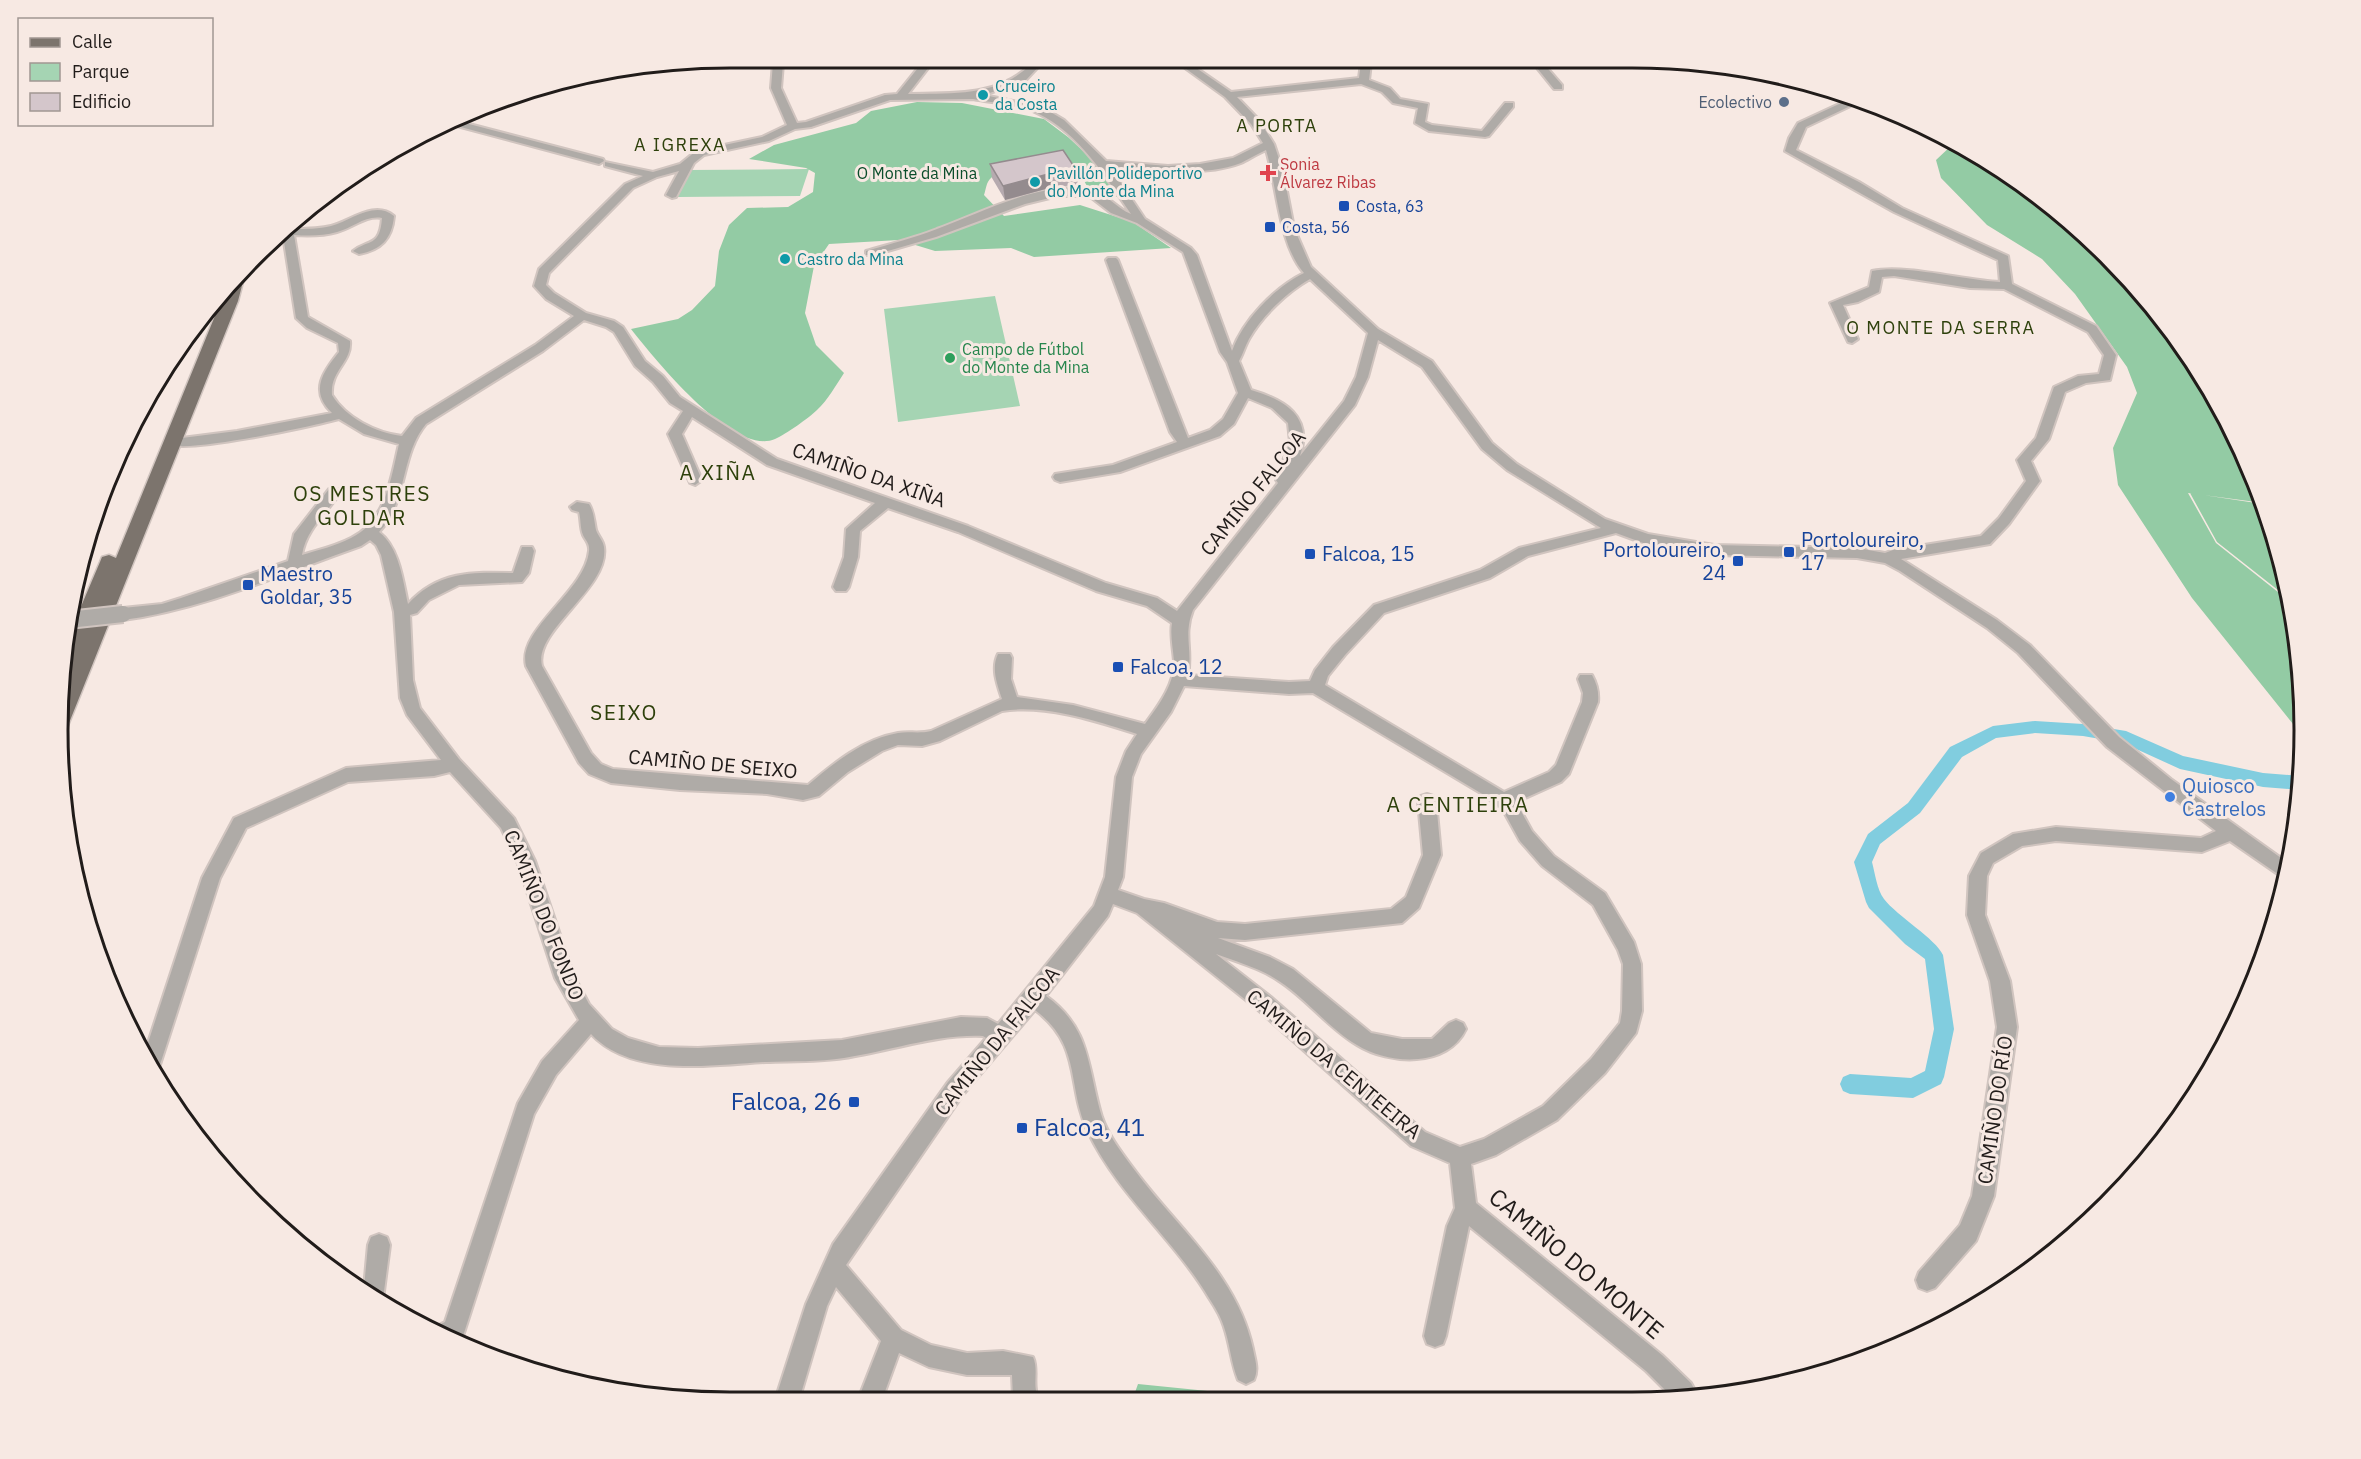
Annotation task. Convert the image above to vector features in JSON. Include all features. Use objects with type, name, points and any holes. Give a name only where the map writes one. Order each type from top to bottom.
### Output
[{"type":"main road","points":[[69,700],[174,443],[232,293]]},
{"type":"main road","points":[[72,650],[211,318]]},
{"type":"street","points":[[778,68],[776,88],[793,126]]},
{"type":"street","points":[[900,96],[923,68]]},
{"type":"street","points":[[973,96],[1023,78],[1032,68]]},
{"type":"street","points":[[1191,68],[1230,95],[1255,122],[1269,144],[1278,171],[1287,228],[1311,274],[1374,332],[1427,364],[1496,455],[1547,490],[1614,529],[1646,539],[1697,549],[1857,553],[1887,559],[1937,586],[2024,649],[2113,742],[2165,784],[2279,867]]},
{"type":"street","points":[[1362,81],[1366,78],[1366,68]]},
{"type":"street","points":[[1542,68],[1558,87]]},
{"type":"street","points":[[1230,95],[1362,81],[1386,90],[1397,101],[1424,106],[1420,123],[1429,128],[1485,134],[1509,105]]},
{"type":"street","points":[[672,195],[689,163],[700,153],[765,139],[793,126],[807,125],[878,100],[900,96],[973,96],[1030,107],[1060,122],[1103,164],[1141,221]]},
{"type":"street","points":[[1848,104],[1802,125],[1794,138],[1790,152],[1855,184],[1898,210],[2004,258],[2006,286]]},
{"type":"street","points":[[461,125],[652,175],[689,163]]},
{"type":"street","points":[[1103,164],[1168,168],[1200,167],[1236,162],[1269,144]]},
{"type":"street","name":"CAMIÑO DA XIÑA","points":[[652,175],[629,186],[615,198],[543,272],[540,285],[550,296],[582,316],[610,324],[619,330],[640,363],[658,379],[675,400],[772,462],[963,529],[1101,587],[1152,602],[1179,620]]},
{"type":"street","points":[[870,253],[944,230],[1002,206],[1068,192],[1096,195],[1105,200],[1113,210],[1141,221],[1191,255],[1224,347],[1233,361],[1245,393]]},
{"type":"street","points":[[297,229],[324,231],[342,227],[357,217],[388,216],[387,232],[381,240],[369,250],[359,251]]},
{"type":"street","points":[[289,235],[302,318],[344,341],[345,352],[325,384],[326,399],[340,415],[395,441],[407,441]]},
{"type":"street","points":[[1112,260],[1178,432],[1185,444]]},
{"type":"street","points":[[1852,339],[1836,303],[1875,289],[1876,274],[1893,272],[1970,284],[2006,286],[2092,329],[2110,355],[2105,376],[2083,379],[2059,390],[2042,439],[2024,460],[2033,481],[2004,521],[1985,540],[1893,555],[1887,559]]},
{"type":"street","points":[[1224,347],[1228,339],[1238,338],[1250,330],[1295,282],[1311,274]]},
{"type":"street","points":[[77,619],[162,609],[356,543],[377,529],[387,512],[407,441],[415,427],[428,415],[539,348],[582,316]]},
{"type":"street","points":[[1217,327],[1226,334],[1238,338]]},
{"type":"street","name":"CAMIÑO FALCOA","points":[[1179,620],[1186,608],[1350,402],[1362,377],[1374,332]]},
{"type":"street","points":[[1233,361],[1238,338]]},
{"type":"street","points":[[1060,477],[1115,469],[1224,428],[1245,393]]},
{"type":"street","points":[[1245,393],[1264,398],[1281,408],[1293,421],[1297,431],[1293,451],[1277,495]]},
{"type":"street","points":[[690,411],[675,434],[695,480]]},
{"type":"street","points":[[174,443],[215,440],[340,415]]},
{"type":"street","points":[[295,564],[294,552],[308,523],[334,492]]},
{"type":"street","points":[[840,587],[851,557],[853,529],[887,501]]},
{"type":"street","name":"CAMIÑO DE SEIXO","points":[[577,507],[584,507],[590,536],[595,540],[597,547],[591,569],[586,580],[537,642],[532,658],[534,666],[585,758],[595,769],[610,776],[680,783],[767,787],[803,793],[813,791],[873,749],[901,738],[919,741],[934,737],[979,714],[1011,702],[1051,707],[1147,731]]},
{"type":"street","points":[[1316,687],[1320,674],[1338,651],[1379,609],[1485,574],[1524,552],[1614,529]]},
{"type":"street","name":"CAMIÑO DO FONDO","points":[[371,534],[382,542],[388,555],[402,612],[408,698],[413,711],[453,764],[508,823],[526,861],[565,978],[582,1010],[605,1035],[623,1046],[659,1056],[842,1049],[961,1026],[987,1028],[1000,1037]]},
{"type":"street","points":[[402,612],[412,609],[424,596],[455,580],[471,577],[517,578],[522,573],[526,551]]},
{"type":"street","points":[[1179,620],[1182,664],[1179,680],[1289,688],[1316,687],[1490,790],[1510,807],[1526,836],[1548,861],[1599,899],[1627,948],[1632,963],[1632,1011],[1629,1026],[1598,1066],[1550,1113],[1489,1148],[1460,1157]]},
{"type":"street","points":[[1004,658],[1004,679],[1011,702]]},
{"type":"street","points":[[1502,800],[1555,777],[1563,769],[1590,702],[1591,693],[1586,679]]},
{"type":"street","name":"CAMIÑO DA FALCOA","points":[[790,1392],[817,1304],[841,1252],[955,1089],[1033,997],[1102,910],[1114,877],[1124,777],[1134,751],[1165,708],[1179,680]]},
{"type":"street","points":[[154,1056],[211,878],[240,823],[346,775],[434,770],[453,764]]},
{"type":"street","name":"CAMIÑO DA CENTEEIRA","points":[[1109,895],[1217,930],[1245,932],[1395,917],[1413,902],[1432,855],[1427,801]]},
{"type":"street","name":"CAMIÑO DO RÍO","points":[[1927,1280],[1968,1233],[1983,1196],[2007,1027],[2000,981],[1976,915],[1978,876],[1986,858],[2019,838],[2056,834],[2202,845],[2231,832]]},
{"type":"street","name":"CAMIÑO DA CENTEEIRA","points":[[1143,907],[1264,1003],[1418,1139],[1460,1157]]},
{"type":"street","name":"CAMIÑO DA CENTEEIRA","points":[[1168,928],[1263,963],[1286,975],[1364,1039],[1376,1044],[1423,1050],[1438,1047],[1456,1029]]},
{"type":"street","points":[[1033,997],[1059,1017],[1072,1034],[1079,1054],[1095,1125],[1119,1168],[1216,1288],[1232,1317],[1246,1372]]},
{"type":"street","points":[[454,1331],[525,1110],[549,1068],[591,1020]]},
{"type":"street","name":"CAMIÑO DO MONTE","points":[[1460,1157],[1466,1209],[1654,1363],[1681,1389]]},
{"type":"street","points":[[1435,1336],[1458,1226],[1466,1209]]},
{"type":"street","points":[[375,1288],[379,1245]]},
{"type":"street","points":[[834,1267],[893,1338],[929,1356],[967,1364],[1003,1362],[1025,1365],[1023,1392]]},
{"type":"street","points":[[873,1392],[893,1338]]},
{"type":"green space","name":"O Monte da Mina","points":[[917,102],[962,103],[1044,119],[1068,137],[1097,164],[1117,197],[1087,186],[1078,170],[1071,164],[1054,161],[1030,163],[997,174],[988,182],[984,195],[1004,216],[1080,205],[1133,222],[1171,248],[1034,257],[1011,248],[935,251],[899,240],[829,244],[814,266],[805,313],[816,345],[844,373],[817,410],[780,437],[758,441],[738,433],[717,420],[696,402],[657,361],[631,329],[678,319],[692,310],[715,286],[719,251],[729,225],[747,208],[788,207],[813,192],[815,173],[806,168],[749,159],[774,145],[856,123],[871,111]]},
{"type":"green space","points":[[1948,148],[2035,204],[2099,260],[2099,263],[2110,273],[2157,326],[2182,362],[2225,437],[2252,502],[2188,493],[2216,543],[2279,593],[2288,643],[2294,725],[2192,598],[2118,485],[2113,448],[2137,393],[2127,367],[2075,294],[2042,259],[1987,225],[1941,178],[1936,160]]},
{"type":"green space","points":[[809,169],[800,196],[677,197],[689,170]]},
{"type":"green space","name":"Campo de Fútbol do Monte da Mina","points":[[995,296],[1020,406],[898,422],[884,309]]},
{"type":"green space","points":[[2190,493],[2253,502],[2271,558],[2279,591],[2217,542]]},
{"type":"green space","points":[[1138,1384],[1217,1392],[1135,1392]]},
{"type":"building","points":[[1063,150],[1077,171],[1052,173],[1003,186],[990,164]]},
{"type":"waterway","points":[[1850,1084],[1913,1088],[1934,1077],[1944,1029],[1934,955],[1912,938],[1875,902],[1863,862],[1874,839],[1914,808],[1956,752],[1993,732],[2035,727],[2083,730],[2126,737],[2180,762],[2263,780],[2291,782]]},
{"type":"place","name":"Cruceiro da Costa","points":[[983,95]]},
{"type":"place","name":"Ecolectivo","points":[[1784,102]]},
{"type":"place","name":"Sonia Álvarez Ribas","points":[[1268,173]]},
{"type":"place","name":"Pavillón Polideportivo do Monte da Mina","points":[[1035,182]]},
{"type":"place","name":"Costa, 63","points":[[1344,206]]},
{"type":"place","name":"Costa, 56","points":[[1270,227]]},
{"type":"place","name":"Castro da Mina","points":[[785,259]]},
{"type":"place","name":"Campo de Fútbol do Monte da Mina","points":[[950,358]]},
{"type":"place","name":"Portoloureiro, 17","points":[[1789,552]]},
{"type":"place","name":"Falcoa, 15","points":[[1310,554]]},
{"type":"place","name":"Portoloureiro, 24","points":[[1738,561]]},
{"type":"place","name":"Maestro Goldar, 35","points":[[248,585]]},
{"type":"place","name":"Falcoa, 12","points":[[1118,667]]},
{"type":"place","name":"Quiosco Castrelos","points":[[2170,797]]},
{"type":"place","name":"Falcoa, 26","points":[[854,1102]]},
{"type":"place","name":"Falcoa, 41","points":[[1022,1128]]},
{"type":"district","name":"A PORTA","points":[[1277,126]]},
{"type":"district","name":"A IGREXA","points":[[680,145]]},
{"type":"district","name":"O MONTE DA SERRA","points":[[1941,328]]},
{"type":"district","name":"A XIÑA","points":[[718,473]]},
{"type":"district","name":"OS MESTRES GOLDAR","points":[[362,506]]},
{"type":"district","name":"SEIXO","points":[[624,713]]},
{"type":"district","name":"A CENTIEIRA","points":[[1458,805]]}]
